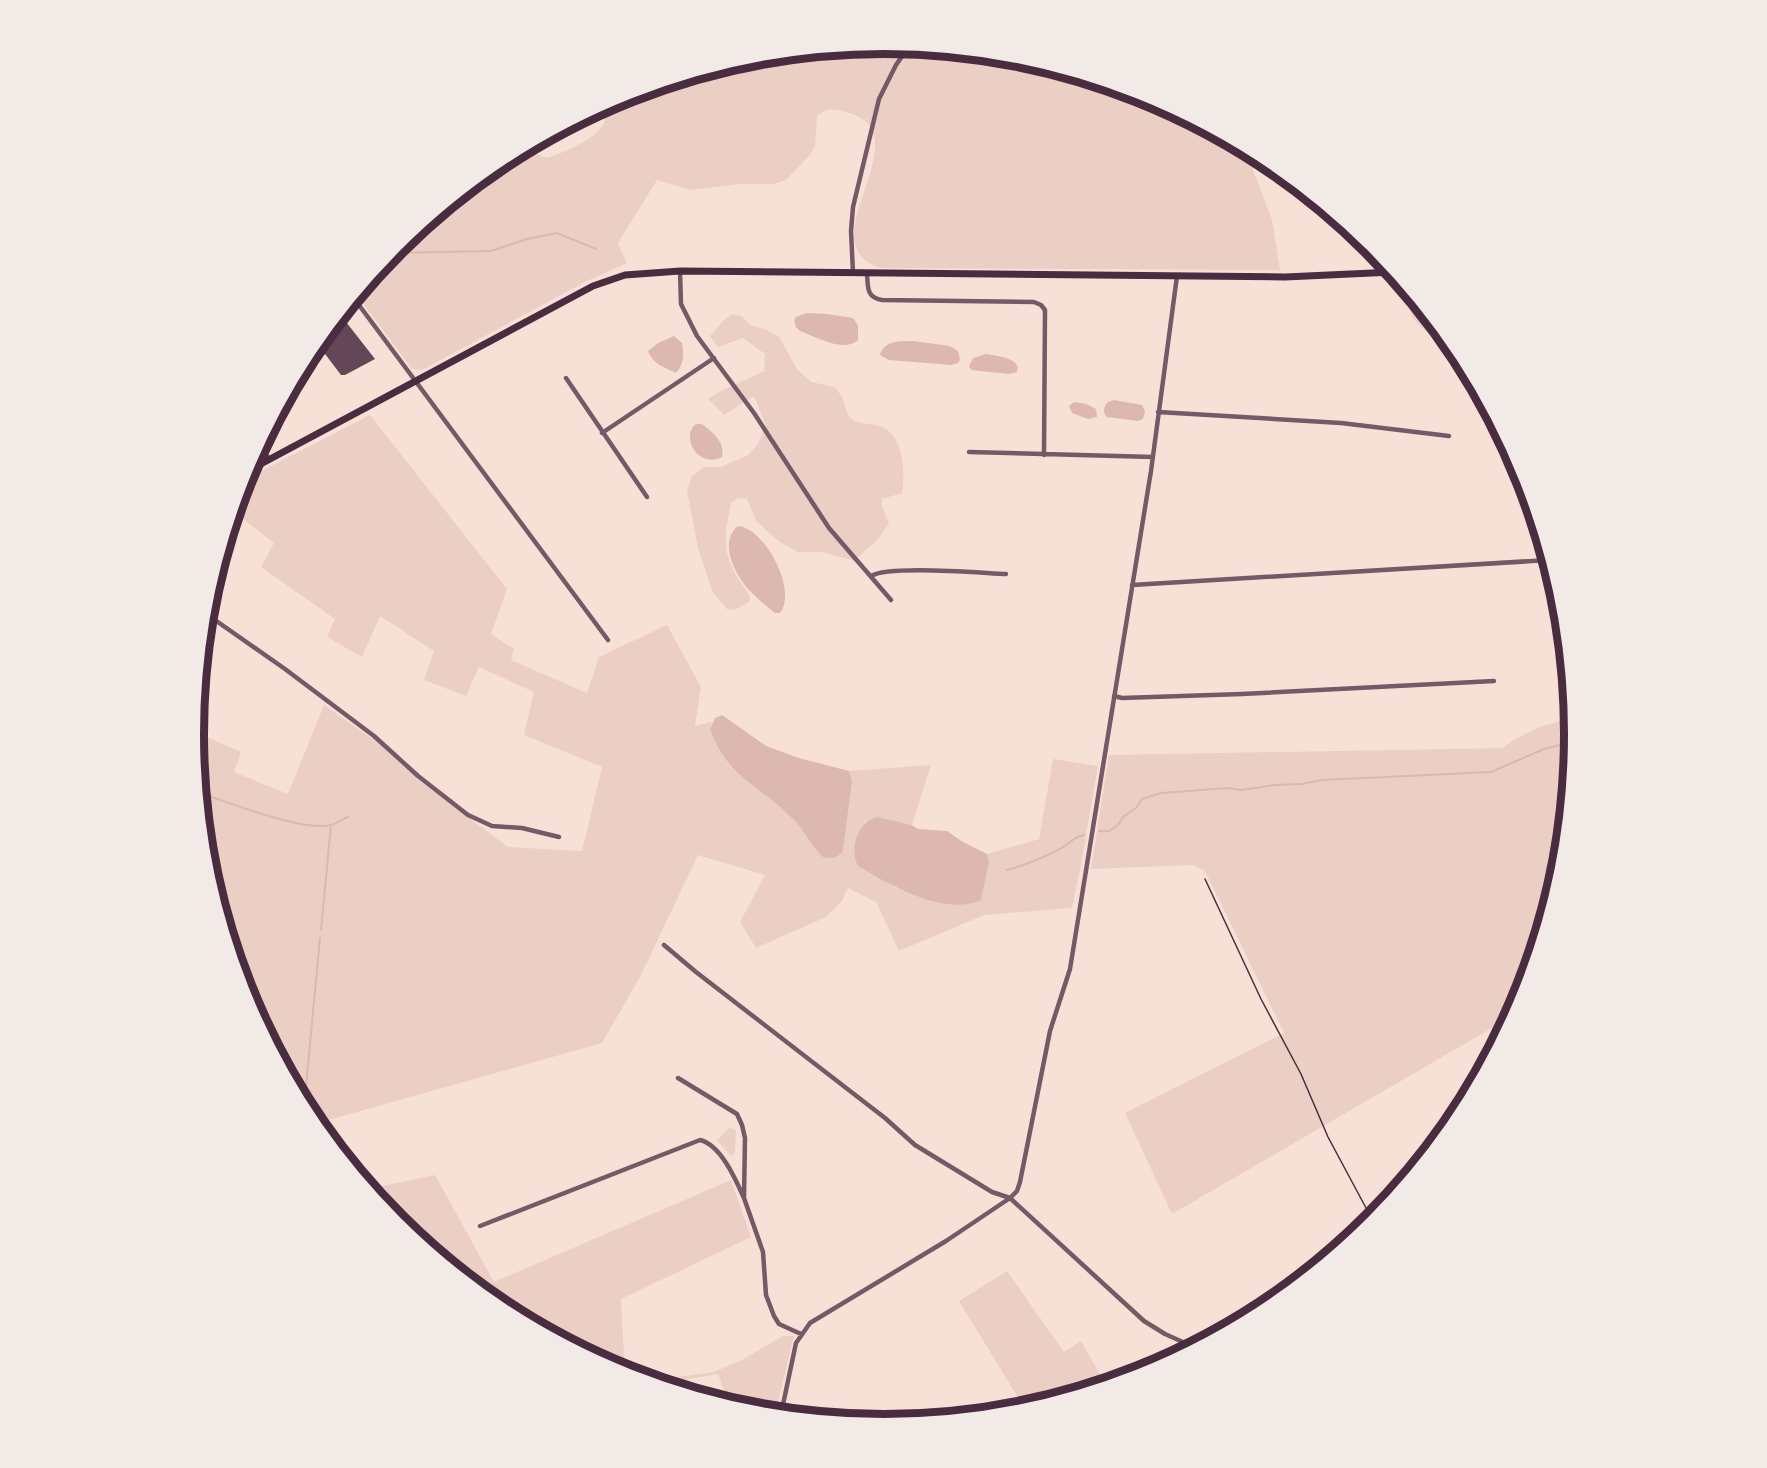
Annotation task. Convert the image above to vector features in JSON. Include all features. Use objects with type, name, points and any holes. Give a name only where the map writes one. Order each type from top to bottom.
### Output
[{"type":"main road","points":[[259,466],[608,279],[642,272],[1285,277],[1382,273]]},
{"type":"street","points":[[853,273],[851,231],[853,207],[879,99],[903,54]]},
{"type":"street","points":[[680,271],[680,295],[685,314],[754,413],[828,528],[891,600]]},
{"type":"street","points":[[867,273],[869,294],[877,299],[1034,302],[1041,305],[1045,310],[1044,454]]},
{"type":"street","points":[[783,1406],[793,1353],[801,1334],[810,1323],[946,1241],[1017,1191],[1050,1031],[1070,969],[1153,457],[1177,276]]},
{"type":"street","points":[[358,303],[608,640]]},
{"type":"street","points":[[602,433],[714,358]]},
{"type":"street","points":[[566,378],[647,497]]},
{"type":"street","points":[[1158,412],[1341,423],[1449,436]]},
{"type":"street","points":[[265,453],[270,460]]},
{"type":"street","points":[[969,453],[1153,457]]},
{"type":"street","points":[[1132,585],[1541,561]]},
{"type":"street","points":[[871,576],[881,573],[927,571],[1006,574]]},
{"type":"street","points":[[214,619],[374,736],[418,776],[468,814],[492,826],[522,828],[559,837]]},
{"type":"street","points":[[1114,696],[1122,698],[1242,694],[1494,681]]},
{"type":"street","points":[[664,945],[885,1118],[915,1145],[992,1192],[1010,1198],[1144,1321],[1186,1343]]},
{"type":"street","points":[[678,1078],[737,1114],[745,1138],[744,1198]]},
{"type":"street","points":[[480,1226],[699,1140],[706,1142],[728,1165],[744,1198],[763,1252],[766,1295],[769,1305],[779,1324],[801,1334]]},
{"type":"path","points":[[1205,879],[1261,999],[1301,1074],[1328,1137],[1367,1212]]},
{"type":"shaded area","points":[[839,55],[928,55],[1016,67],[1102,90],[1144,106],[1224,145],[1253,164],[1253,170],[1272,220],[1280,270],[881,268],[860,255],[854,236],[857,214],[873,164],[875,142],[868,124],[846,112],[831,110],[824,111],[817,116],[815,146],[810,155],[786,180],[774,184],[739,184],[690,190],[657,180],[618,243],[627,263],[585,282],[422,370],[412,369],[360,300],[403,253],[470,195],[533,152],[547,158],[577,146],[597,132],[603,124],[605,115],[665,90],[708,77],[795,60]]},
{"type":"shaded area","points":[[1406,300],[1432,333],[1418,324]]},
{"type":"shaded area","points":[[806,313],[853,318],[858,325],[858,340],[852,344],[838,344],[800,331],[794,320]]},
{"type":"shaded area","points":[[732,314],[741,316],[750,325],[767,330],[779,337],[797,369],[811,382],[835,387],[842,397],[848,416],[853,420],[880,426],[891,433],[900,449],[903,476],[902,493],[882,499],[882,506],[889,523],[878,539],[854,561],[822,552],[798,552],[780,542],[756,521],[747,499],[738,498],[731,503],[726,531],[727,552],[734,571],[750,596],[749,602],[736,609],[728,610],[713,593],[698,548],[687,491],[692,476],[704,467],[721,467],[748,455],[758,444],[766,426],[754,396],[724,415],[708,399],[764,371],[765,354],[743,338],[718,347],[710,336]]},
{"type":"shaded area","points":[[674,336],[682,343],[683,351],[682,363],[676,373],[656,362],[648,351],[658,343]]},
{"type":"shaded area","points":[[898,341],[950,346],[958,351],[960,360],[951,365],[889,360],[880,355],[885,346],[889,344]]},
{"type":"shaded area","points":[[986,354],[1012,361],[1018,367],[1017,372],[1009,374],[971,370],[969,366],[973,358]]},
{"type":"shaded area","points":[[1114,400],[1142,405],[1145,411],[1143,419],[1138,421],[1107,417],[1104,413],[1105,407],[1108,402]]},
{"type":"shaded area","points":[[1074,402],[1096,409],[1097,417],[1088,419],[1072,413],[1069,406]]},
{"type":"shaded area","points":[[370,415],[507,589],[491,634],[514,649],[511,660],[587,693],[599,657],[667,625],[701,687],[695,726],[712,722],[711,728],[716,744],[728,764],[785,811],[803,830],[818,852],[843,851],[852,781],[849,771],[931,765],[912,825],[878,817],[864,822],[894,887],[931,899],[969,904],[989,861],[987,854],[1039,839],[1053,759],[1098,766],[1072,908],[984,915],[899,951],[876,902],[848,888],[842,901],[826,917],[756,948],[740,922],[765,875],[698,855],[640,977],[602,1043],[325,1121],[274,1035],[255,994],[240,953],[227,910],[209,823],[204,736],[241,752],[234,772],[288,794],[324,705],[377,742],[418,780],[508,847],[582,851],[602,767],[524,735],[534,692],[479,667],[466,696],[424,680],[434,651],[380,616],[362,657],[327,637],[335,619],[261,567],[274,543],[240,516],[255,474]]},
{"type":"shaded area","points":[[696,424],[702,424],[718,438],[722,447],[722,457],[713,460],[706,459],[694,450],[690,436]]},
{"type":"shaded area","points":[[738,526],[748,529],[758,537],[776,562],[785,590],[780,613],[775,613],[756,597],[736,570],[729,551],[729,542]]},
{"type":"shaded area","points":[[722,715],[766,746],[799,758],[849,771],[852,781],[843,851],[838,856],[823,857],[782,808],[735,771],[717,746],[710,729],[715,718]]},
{"type":"shaded area","points":[[1563,721],[1564,734],[1558,823],[1550,867],[1527,953],[1498,1025],[1172,1214],[1125,1113],[1284,1033],[1205,871],[1193,865],[1091,869],[1109,755],[1502,748],[1535,729]]},
{"type":"shaded area","points":[[878,817],[912,825],[918,829],[947,831],[987,854],[989,861],[981,900],[967,904],[934,901],[901,889],[858,866],[855,859],[857,836],[865,824]]},
{"type":"shaded area","points":[[730,1127],[736,1130],[735,1153],[731,1156],[717,1140]]},
{"type":"shaded area","points":[[435,1175],[494,1282],[731,1180],[751,1237],[621,1299],[624,1363],[543,1323],[506,1299],[435,1245],[377,1187]]},
{"type":"shaded area","points":[[1007,1271],[1064,1352],[1081,1341],[1102,1378],[1020,1400],[959,1301]]},
{"type":"shaded area","points":[[783,1336],[794,1336],[777,1405],[726,1395],[718,1374],[675,1381],[667,1378],[714,1372],[742,1360]]},
{"type":"building","points":[[344,320],[375,359],[341,375],[322,350]]},
{"type":"waterway","points":[[403,253],[491,251],[527,239],[557,233],[596,249]]},
{"type":"waterway","points":[[1099,831],[1109,831],[1136,808],[1142,799],[1161,793],[1228,788],[1241,790],[1322,780],[1491,772],[1544,749],[1564,744]]},
{"type":"waterway","points":[[207,796],[265,815],[302,824],[331,825],[348,817]]},
{"type":"waterway","points":[[321,930],[331,825]]},
{"type":"waterway","points":[[1007,870],[1047,855],[1084,835]]},
{"type":"waterway","points":[[306,1091],[320,938]]}]
